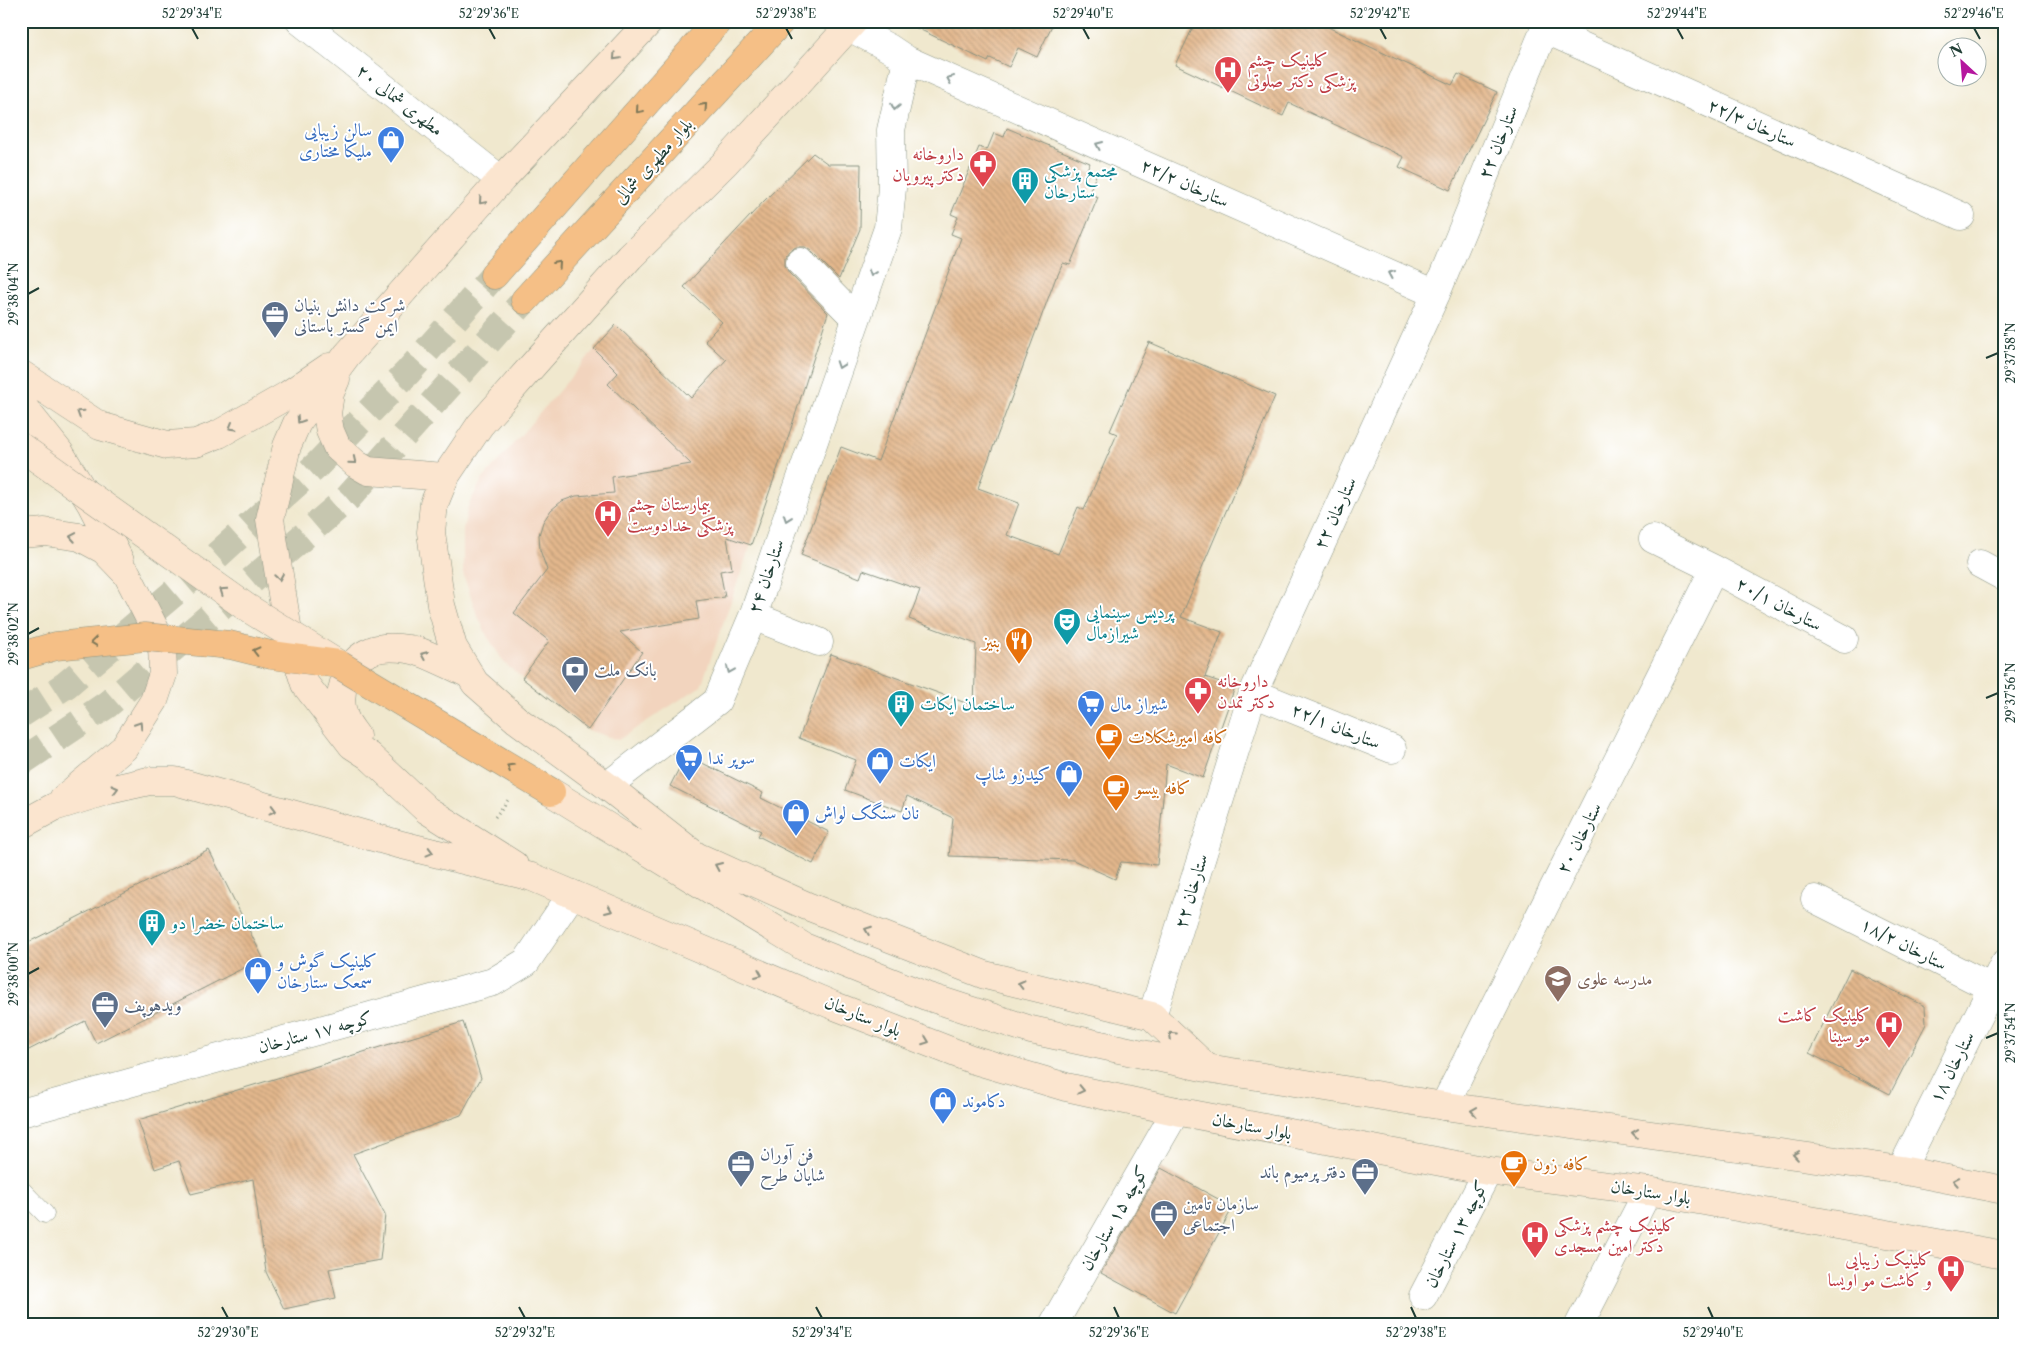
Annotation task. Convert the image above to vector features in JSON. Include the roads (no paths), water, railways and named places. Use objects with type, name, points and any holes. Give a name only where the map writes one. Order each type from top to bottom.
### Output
[{"type":"main road","points":[[532,877],[427,810],[369,756],[352,745],[305,684],[288,630],[270,519],[287,446],[297,424],[347,355],[501,180],[650,21]]},
{"type":"main road","points":[[494,275],[718,21]]},
{"type":"main road","name":"بلوار مطهرى شمالى","points":[[526,300],[781,21]]},
{"type":"main road","points":[[851,24],[725,163],[630,258],[548,348],[480,425],[445,477],[434,504],[431,532],[441,605],[452,647],[475,683],[517,720],[607,786],[696,856],[806,906],[985,975],[1152,1016],[1207,1068]]},
{"type":"main road","points":[[347,355],[330,393],[327,414],[330,431],[337,447],[356,464],[368,470],[445,477]]},
{"type":"main road","points":[[21,374],[100,426],[167,445],[196,443],[219,434],[286,396],[347,355]]},
{"type":"main road","points":[[21,404],[60,453],[91,504],[162,643],[162,674],[154,701],[124,748],[54,807],[21,825]]},
{"type":"main road","points":[[21,429],[24,444],[21,448],[246,607],[804,947],[926,996],[1031,1030],[1207,1068],[1444,1106],[1901,1170],[2004,1190]]},
{"type":"main road","points":[[21,534],[45,532],[80,537],[104,550],[127,574]]},
{"type":"main road","points":[[21,656],[56,646],[145,637],[230,645],[271,654],[338,664]]},
{"type":"main road","points":[[369,756],[344,716],[341,694],[345,677],[363,656],[369,652],[387,647],[410,649],[469,674]]},
{"type":"main road","points":[[54,807],[149,781],[175,781],[398,844],[532,877]]},
{"type":"main road","name":"بلوار ستارخان","points":[[532,877],[835,1006],[971,1059],[1066,1087],[1176,1112],[1488,1171],[1648,1190],[2004,1255]]},
{"type":"street","name":"۲۰ مطهری شمالی","points":[[300,21],[501,180]]},
{"type":"street","name":"۲۲/۲ ستارخان","points":[[851,24],[906,60],[1436,294]]},
{"type":"street","name":"۲۲/۳ ستارخان","points":[[1546,25],[1961,216]]},
{"type":"street","name":"۲۲ ستارخان","points":[[1152,1016],[1253,693],[1436,294],[1546,25]]},
{"type":"street","name":"۲۴ ستارخان","points":[[607,786],[717,701],[753,616],[888,228],[892,188],[891,130],[906,60]]},
{"type":"street","points":[[800,262],[856,319]]},
{"type":"street","name":"۲۰/۱ ستارخان","points":[[1653,539],[1714,569],[1844,639]]},
{"type":"street","points":[[1980,564],[2004,578]]},
{"type":"street","name":"۲۰ ستارخان","points":[[1444,1106],[1714,569]]},
{"type":"street","points":[[753,616],[820,642]]},
{"type":"street","name":"۲۲/۱ ستارخان","points":[[1253,693],[1392,749]]},
{"type":"street","name":"کوچه ۱۷ ستارخان","points":[[21,1113],[494,982],[526,962],[572,894]]},
{"type":"street","name":"۱۸/۲ ستارخان","points":[[1815,900],[1998,976]]},
{"type":"street","name":"۱۸ ستارخان","points":[[1901,1170],[1998,976]]},
{"type":"street","name":"کوچه ۱۵ ستارخان","points":[[1052,1325],[1176,1112]]},
{"type":"street","name":"کوچه ۱۳ ستارخان","points":[[1423,1296],[1488,1171]]},
{"type":"street","points":[[1579,1325],[1648,1190]]},
{"type":"lane","points":[[21,1189],[46,1214]]},
{"type":"tunnel","points":[[21,714],[66,685],[203,568],[316,466],[408,372],[494,275]]},
{"type":"tunnel","points":[[21,762],[108,704],[348,498],[525,300]]},
{"type":"place","name":"کلینیک چشم پزشکی دکتر صلوتی","points":[[1228,94]]},
{"type":"place","name":"سالن زیبایی ملیکا مختاری","points":[[391,164]]},
{"type":"place","name":"داروخانه دکتر پیرویان","points":[[983,188]]},
{"type":"place","name":"مجتمع پزشکی ستارخان","points":[[1025,205]]},
{"type":"place","name":"شرکت دانش بنیان ایمن گستر باستانی","points":[[275,339]]},
{"type":"place","name":"بیمارستان چشم پزشکی خدادوست","points":[[608,538]]},
{"type":"place","name":"پردیس سینمایی شیرازمال","points":[[1067,646]]},
{"type":"place","name":"بنیز","points":[[1019,665]]},
{"type":"place","name":"بانک ملت","points":[[575,694]]},
{"type":"place","name":"داروخانه دکتر تمدن","points":[[1198,715]]},
{"type":"place","name":"ساختمان ایکات","points":[[901,728]]},
{"type":"place","name":"شیراز مال","points":[[1091,728]]},
{"type":"place","name":"کافه امیرشکلات","points":[[1109,761]]},
{"type":"place","name":"سوپر ندا","points":[[689,782]]},
{"type":"place","name":"ايكات","points":[[880,785]]},
{"type":"place","name":"کیدزو شاپ","points":[[1069,798]]},
{"type":"place","name":"کافه بیسو","points":[[1116,812]]},
{"type":"place","name":"نان سنگک لواش","points":[[796,837]]},
{"type":"place","name":"ساختمان خضرا دو","points":[[152,947]]},
{"type":"place","name":"کلینیک گوش و سمعک ستارخان","points":[[258,995]]},
{"type":"place","name":"مدرسه علوی","points":[[1558,1003]]},
{"type":"place","name":"ویدهوپف","points":[[105,1029]]},
{"type":"place","name":"کلینیک کاشت مو سینا","points":[[1889,1049]]},
{"type":"place","name":"دکاموند","points":[[943,1125]]},
{"type":"place","name":"فن آوران شایان طرح","points":[[741,1188]]},
{"type":"place","name":"کافه زون","points":[[1514,1188]]},
{"type":"place","name":"دفتر پرمیوم باند","points":[[1365,1196]]},
{"type":"place","name":"سازمان تامین اجتماعی","points":[[1164,1238]]},
{"type":"place","name":"کلینیک چشم پزشکی دکتر امین مسجدی","points":[[1535,1259]]},
{"type":"place","name":"کلینیک زیبایی و کاشت مو اویسا","points":[[1951,1293]]}]
